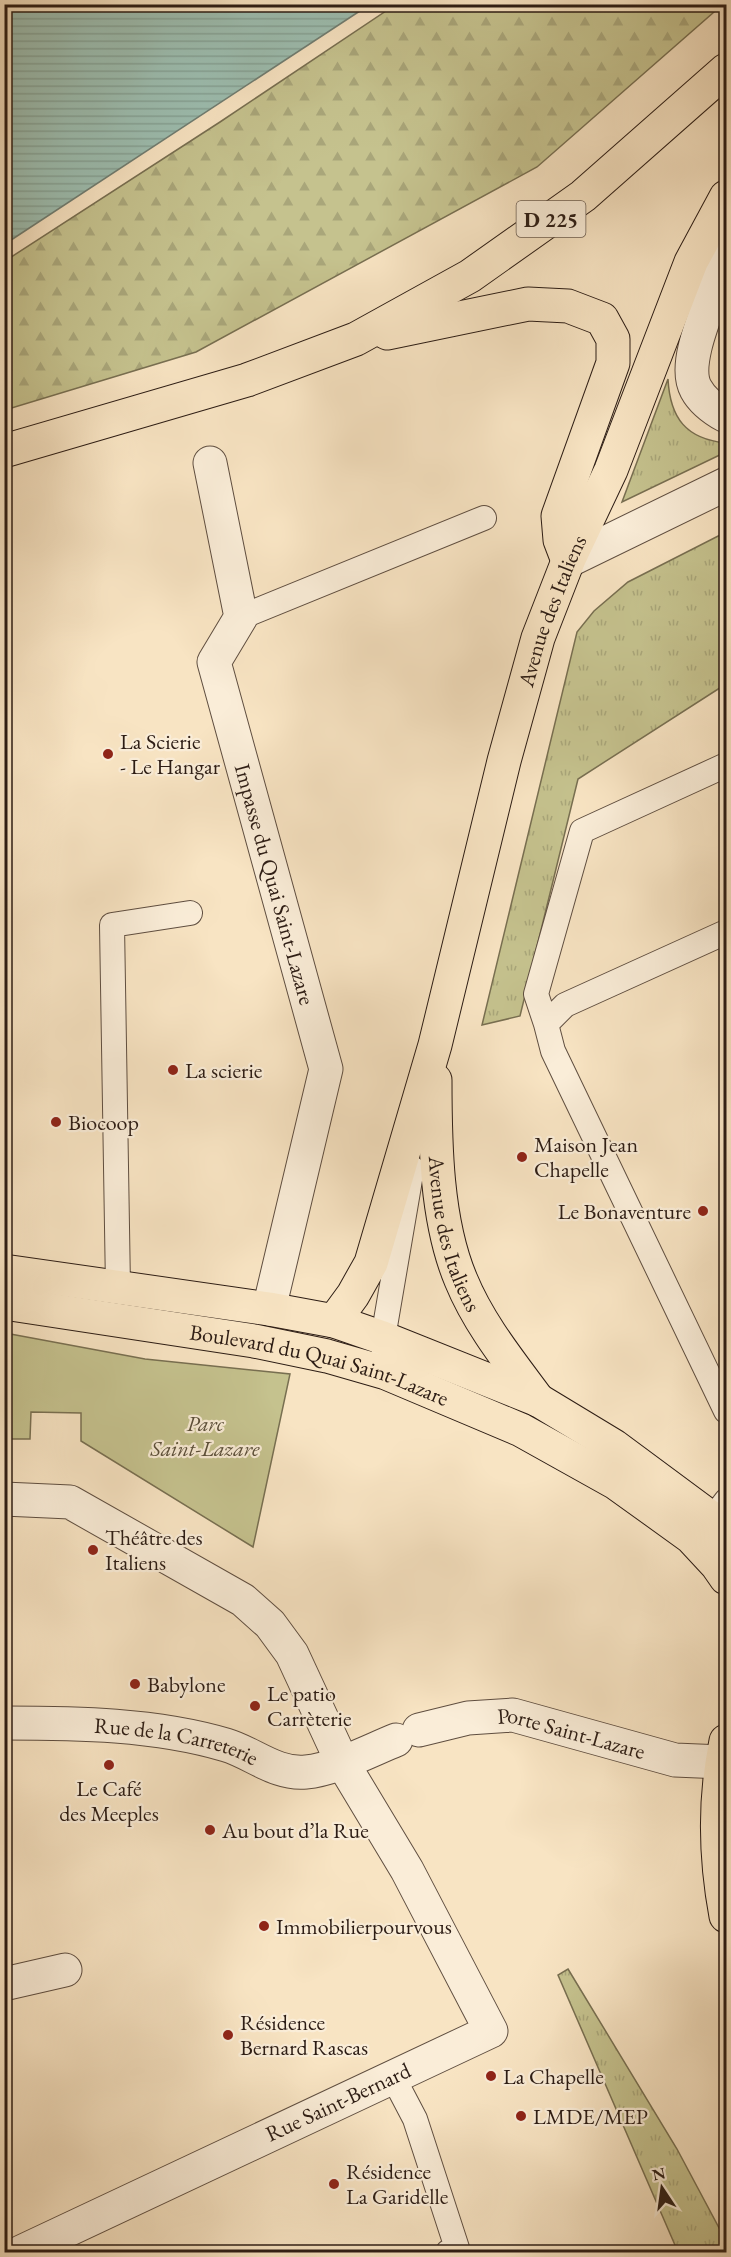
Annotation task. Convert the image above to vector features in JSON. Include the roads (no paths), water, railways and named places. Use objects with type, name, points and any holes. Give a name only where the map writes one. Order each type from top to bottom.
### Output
[{"type":"main road","name":"D 225","points":[[4,451],[247,380],[356,339],[470,276],[583,196],[726,70]]},
{"type":"main road","name":"Avenue des Italiens","points":[[334,1321],[353,1295],[371,1263],[435,1045],[504,761],[538,638],[568,561],[611,470],[690,262],[726,197]]},
{"type":"main road","points":[[356,339],[528,304],[568,306],[602,319],[613,339],[613,363],[558,516],[560,540],[568,561]]},
{"type":"main road","name":"Avenue des Italiens","points":[[435,1045],[435,1151],[448,1236],[460,1279],[478,1315],[538,1400]]},
{"type":"main road","name":"Boulevard du Quai Saint-Lazare","points":[[4,1271],[269,1309],[334,1321],[538,1400]]},
{"type":"main road","name":"Boulevard du Quai Saint-Lazare","points":[[4,1303],[254,1341],[327,1356],[386,1372],[521,1430],[616,1483],[691,1537],[726,1578]]},
{"type":"main road","points":[[538,1400],[722,1516]]},
{"type":"main road","points":[[724,1770],[719,1880],[726,1916]]},
{"type":"street","points":[[726,253],[691,366],[695,389],[711,408],[726,416]]},
{"type":"street","points":[[210,463],[242,617]]},
{"type":"street","points":[[568,561],[726,484]]},
{"type":"street","name":"Impasse du Quai Saint-Lazare","points":[[242,617],[214,662],[326,1069],[269,1309]]},
{"type":"street","points":[[4,1499],[70,1502],[243,1600],[270,1624],[292,1654],[342,1762]]},
{"type":"street","name":"Porte Saint-Lazare","points":[[342,1762],[408,1735],[468,1718],[513,1714],[675,1760],[724,1770]]},
{"type":"street","name":"Rue de la Carreterie","points":[[4,1723],[61,1723],[142,1728],[227,1745],[284,1771],[307,1772],[342,1762]]},
{"type":"street","name":"Rue Saint-Bernard","points":[[21,2253],[490,2031],[407,1870],[342,1762]]},
{"type":"street","points":[[4,1984],[65,1970]]},
{"type":"lane","points":[[242,617],[484,518]]},
{"type":"lane","points":[[726,765],[582,831],[536,994],[553,1051],[726,1411]]},
{"type":"lane","points":[[118,1287],[112,925],[190,913]]},
{"type":"lane","points":[[546,1024],[565,1005],[726,933]]},
{"type":"lane","points":[[386,1372],[382,1338],[435,1045]]},
{"type":"lane","points":[[393,2077],[415,2119],[458,2248],[448,2253]]},
{"type":"place","name":"La Scierie - Le Hangar","points":[[108,754]]},
{"type":"place","name":"La scierie","points":[[173,1070]]},
{"type":"place","name":"Biocoop","points":[[56,1122]]},
{"type":"place","name":"Maison Jean Chapelle","points":[[522,1157]]},
{"type":"place","name":"Le Bonaventure","points":[[703,1211]]},
{"type":"place","name":"Théâtre des Italiens","points":[[93,1550]]},
{"type":"place","name":"Babylone","points":[[135,1684]]},
{"type":"place","name":"Le patio Carrèterie","points":[[255,1706]]},
{"type":"place","name":"Le Café des Meeples","points":[[109,1765]]},
{"type":"place","name":"Au bout d’la Rue","points":[[210,1830]]},
{"type":"place","name":"Immobilierpourvous","points":[[264,1926]]},
{"type":"place","name":"Résidence Bernard Rascas","points":[[228,2035]]},
{"type":"place","name":"La Chapelle","points":[[491,2076]]},
{"type":"place","name":"LMDE/MEP","points":[[521,2116]]},
{"type":"place","name":"Résidence La Garidelle","points":[[334,2184]]},
{"type":"park label","name":"Parc Saint-Lazare","points":[[205,1436]]}]
